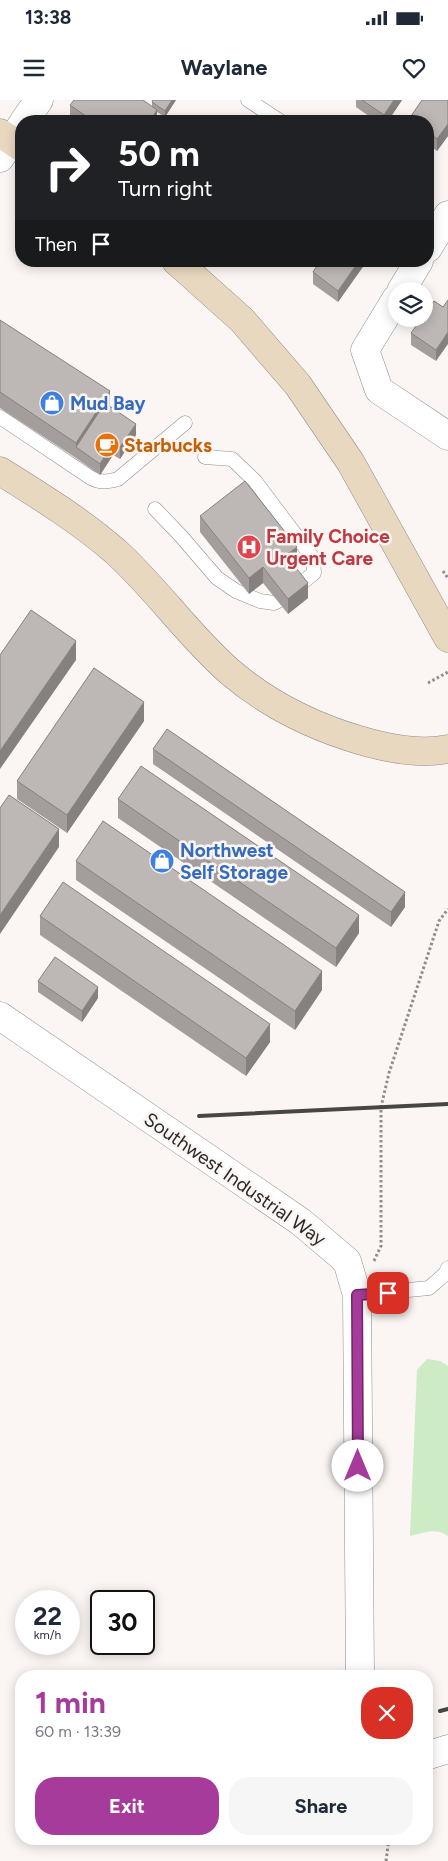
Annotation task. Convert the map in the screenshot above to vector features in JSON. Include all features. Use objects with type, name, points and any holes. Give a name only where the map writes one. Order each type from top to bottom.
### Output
[{"type":"main road","points":[[183,267],[242,320],[298,385],[351,463],[448,638]]},
{"type":"main road","points":[[0,471],[67,513],[114,551],[139,574],[197,639],[229,671],[264,698],[302,718],[339,734],[376,745],[436,751],[448,749]]},
{"type":"street","points":[[29,115],[39,100]]},
{"type":"street","points":[[406,282],[415,267]]},
{"type":"street","points":[[388,312],[365,350],[379,390],[448,436]]},
{"type":"street","name":"Southwest Industrial Way","points":[[0,1016],[301,1222],[347,1261],[357,1295],[360,1670]]},
{"type":"street","points":[[433,1754],[448,1749]]},
{"type":"lane","points":[[248,100],[271,115]]},
{"type":"lane","points":[[0,417],[99,482],[118,479],[185,422]]},
{"type":"lane","points":[[205,457],[232,459],[255,481],[313,558],[314,573],[298,586]]},
{"type":"lane","points":[[155,509],[217,578],[236,590],[260,600],[274,603],[278,601]]},
{"type":"lane","points":[[357,1295],[429,1288],[445,1274],[448,1268]]},
{"type":"path","points":[[428,683],[448,672]]},
{"type":"path","points":[[357,1295],[381,1246],[381,1107],[390,1073],[439,922],[448,909]]},
{"type":"path","points":[[386,1861],[388,1845]]},
{"type":"green space","points":[[427,1359],[440,1361],[448,1366],[448,1536],[434,1531],[410,1536],[417,1370]]},
{"type":"building","points":[[74,100],[143,100],[157,110],[154,115],[84,115],[70,105]]},
{"type":"building","points":[[153,100],[172,100],[165,111],[152,102]]},
{"type":"building","points":[[362,100],[394,100],[384,115]]},
{"type":"building","points":[[422,100],[448,100],[448,124],[437,139],[434,137],[434,115],[412,115]]},
{"type":"building","points":[[316,267],[355,267],[338,291],[313,272]]},
{"type":"building","points":[[448,300],[448,332],[436,350],[411,333],[415,327],[433,327],[434,301],[443,307]]},
{"type":"building","name":"Mud Bay","points":[[0,320],[110,391],[76,443],[0,392]]},
{"type":"building","name":"Starbucks","points":[[105,403],[136,424],[120,447],[113,443],[100,464],[76,447]]},
{"type":"building","name":"Family Choice Urgent Care","points":[[245,481],[297,547],[286,555],[308,583],[288,599],[263,567],[249,578],[200,516]]},
{"type":"building","points":[[31,610],[76,641],[0,751],[0,655]]},
{"type":"building","points":[[94,668],[144,702],[67,815],[17,781]]},
{"type":"building","points":[[167,729],[405,892],[391,912],[153,749]]},
{"type":"building","points":[[141,766],[359,915],[336,948],[118,799]]},
{"type":"building","points":[[9,795],[59,829],[0,915],[0,808]]},
{"type":"building","points":[[103,821],[322,971],[295,1011],[76,861]]},
{"type":"building","points":[[63,882],[270,1024],[246,1058],[40,916]]},
{"type":"building","points":[[55,957],[98,987],[82,1011],[38,981]]},
{"type":"railway","points":[[199,1116],[448,1104]]},
{"type":"railway","points":[[440,1711],[448,1709]]},
{"type":"place","name":"Mud Bay","points":[[52,403]]},
{"type":"place","name":"Starbucks","points":[[107,445]]},
{"type":"place","name":"Family Choice Urgent Care","points":[[249,547]]},
{"type":"place","name":"Northwest Self Storage","points":[[162,861]]},
{"type":"route","points":[[358,1466],[357,1295],[388,1293]]}]
